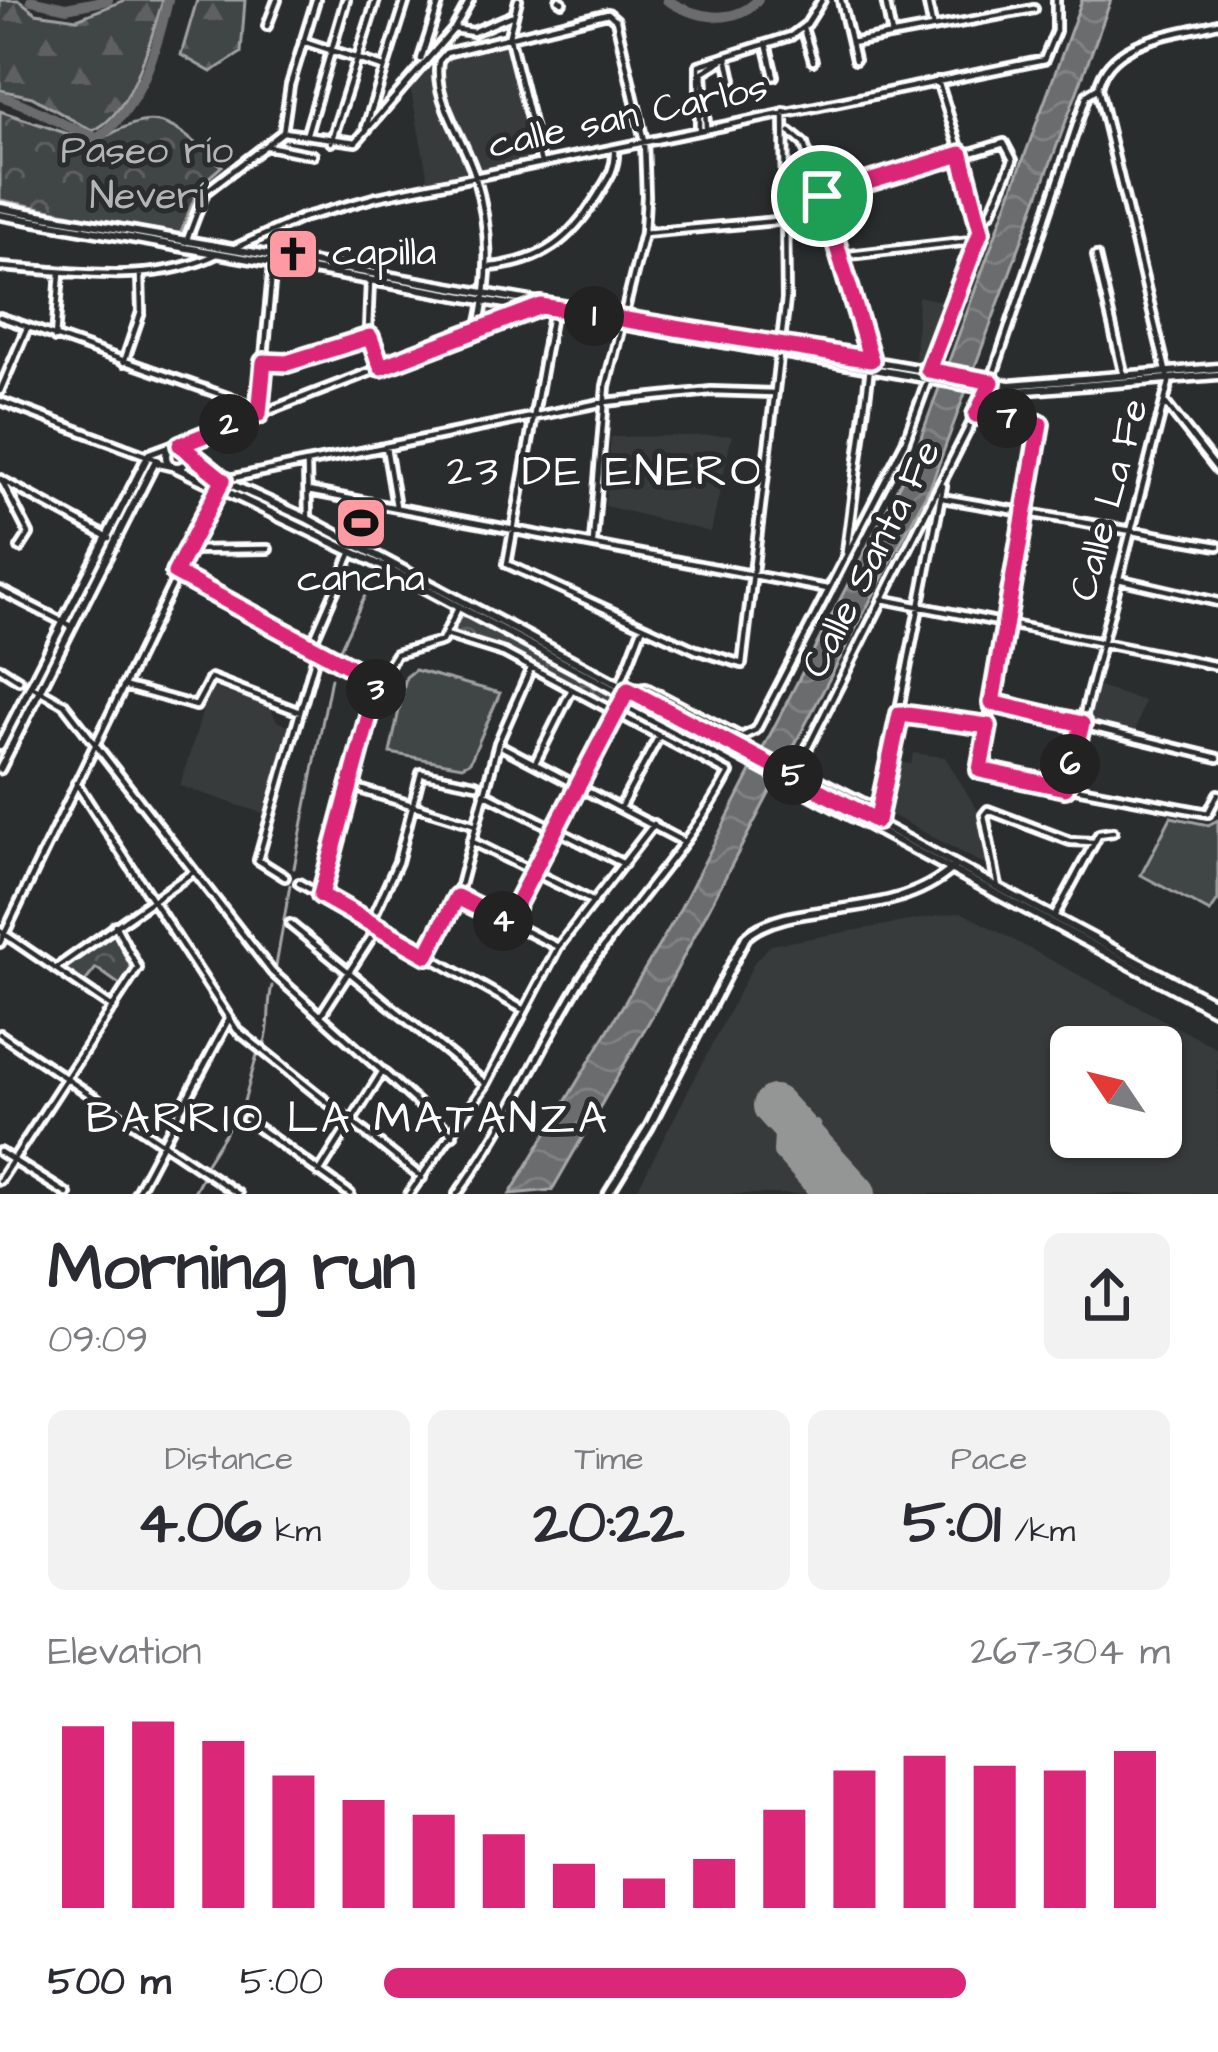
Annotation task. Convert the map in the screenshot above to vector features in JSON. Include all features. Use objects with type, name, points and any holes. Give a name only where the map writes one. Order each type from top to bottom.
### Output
[{"type":"street","points":[[266,26],[277,0]]},
{"type":"street","points":[[186,245],[205,191],[283,132],[316,0]]},
{"type":"street","points":[[307,134],[346,0]]},
{"type":"street","points":[[331,142],[376,0]]},
{"type":"street","points":[[364,133],[406,0]]},
{"type":"street","points":[[419,65],[440,0]]},
{"type":"street","points":[[283,132],[352,144],[454,29],[470,0]]},
{"type":"street","points":[[518,0],[509,34],[541,164]]},
{"type":"street","points":[[703,129],[697,71],[704,60],[767,47],[802,28],[822,0]]},
{"type":"street","points":[[841,0],[855,60]]},
{"type":"street","points":[[885,0],[892,35]]},
{"type":"street","points":[[927,0],[932,26]]},
{"type":"street","name":"calle san Carlos","points":[[230,250],[302,218],[644,141],[1044,60],[1052,49],[1056,0]]},
{"type":"street","points":[[851,43],[1034,9]]},
{"type":"street","points":[[478,332],[490,267],[476,178],[454,128],[437,66],[446,53],[509,34],[604,13],[612,16],[644,141],[644,233],[618,324],[605,402],[593,542]]},
{"type":"street","points":[[454,29],[473,32],[511,16]]},
{"type":"street","points":[[1097,88],[1109,61],[1126,49],[1218,23]]},
{"type":"street","points":[[802,28],[813,61]]},
{"type":"street","points":[[303,41],[386,68]]},
{"type":"street","points":[[767,47],[774,76]]},
{"type":"street","points":[[727,57],[732,80]]},
{"type":"street","points":[[0,401],[149,454],[308,519],[624,691],[646,688],[741,737],[750,736],[905,442],[979,240],[982,220],[938,81]]},
{"type":"street","name":"Calle La Fe","points":[[1065,788],[1167,376],[1097,88]]},
{"type":"street","name":"Calle Santa Fe","points":[[880,811],[800,768],[976,415],[1087,95],[1097,88]]},
{"type":"street","points":[[552,312],[506,564],[643,626],[742,664],[786,299],[788,130],[784,112]]},
{"type":"street","points":[[788,130],[804,144],[871,365],[845,558]]},
{"type":"street","points":[[822,196],[1001,142],[1013,157],[992,212],[982,220]]},
{"type":"street","points":[[267,146],[313,155]]},
{"type":"street","points":[[490,267],[518,264],[572,236],[612,171],[615,148]]},
{"type":"street","points":[[0,211],[273,260]]},
{"type":"street","points":[[644,233],[787,220]]},
{"type":"street","points":[[840,256],[979,240]]},
{"type":"street","points":[[186,245],[541,306],[552,312]]},
{"type":"street","points":[[0,267],[140,274],[184,267],[230,250]]},
{"type":"street","points":[[1096,256],[1124,376]]},
{"type":"street","points":[[259,411],[273,260]]},
{"type":"street","points":[[55,338],[61,271]]},
{"type":"street","points":[[124,362],[141,312],[140,274]]},
{"type":"street","points":[[371,278],[370,337],[381,367]]},
{"type":"street","points":[[486,299],[533,312],[1045,391],[1218,371]]},
{"type":"street","points":[[173,466],[166,453],[259,411],[541,306]]},
{"type":"street","points":[[0,317],[259,411]]},
{"type":"street","points":[[0,391],[27,328]]},
{"type":"street","points":[[264,362],[287,363],[370,337]]},
{"type":"street","points":[[987,385],[1167,376]]},
{"type":"street","points":[[221,483],[605,402],[711,391],[774,393]]},
{"type":"street","points":[[1164,400],[1218,470]]},
{"type":"street","points":[[976,415],[1037,421],[1026,511],[980,770],[1208,813],[1218,794]]},
{"type":"street","points":[[149,454],[181,446]]},
{"type":"street","points":[[173,466],[185,463],[181,446]]},
{"type":"street","points":[[181,446],[221,483],[877,821],[1218,1008]]},
{"type":"street","points":[[386,446],[396,506]]},
{"type":"street","points":[[0,746],[67,624],[149,454]]},
{"type":"street","points":[[110,538],[158,460]]},
{"type":"street","points":[[307,463],[308,519]]},
{"type":"street","points":[[1,479],[110,538]]},
{"type":"street","points":[[1,479],[29,534],[20,548]]},
{"type":"street","points":[[877,821],[944,481]]},
{"type":"street","points":[[0,943],[221,483]]},
{"type":"street","points":[[308,491],[828,589]]},
{"type":"street","points":[[942,498],[1218,546]]},
{"type":"street","points":[[187,550],[268,548]]},
{"type":"street","points":[[285,877],[258,860],[314,650],[353,551]]},
{"type":"street","points":[[175,573],[378,682]]},
{"type":"street","points":[[1118,579],[1218,602]]},
{"type":"street","points":[[1,593],[67,624]]},
{"type":"street","points":[[882,598],[1218,666]]},
{"type":"street","points":[[321,895],[378,682],[396,654],[439,644],[459,607]]},
{"type":"street","points":[[507,922],[615,713],[643,626]]},
{"type":"street","points":[[446,635],[531,667],[729,773],[686,843],[582,979],[495,1140],[457,1194]]},
{"type":"street","points":[[427,955],[457,897],[498,743],[531,667]]},
{"type":"street","points":[[0,668],[19,680]]},
{"type":"street","points":[[122,686],[196,706],[211,678],[300,712]]},
{"type":"street","points":[[34,687],[64,704],[272,971],[453,1135]]},
{"type":"street","points":[[0,769],[34,687]]},
{"type":"street","points":[[535,763],[572,689]]},
{"type":"street","points":[[992,703],[1218,758]]},
{"type":"street","points":[[900,714],[988,726]]},
{"type":"street","points":[[620,808],[658,736]]},
{"type":"street","points":[[503,747],[686,843]]},
{"type":"street","points":[[370,923],[398,862],[418,777],[427,771],[476,784]]},
{"type":"street","points":[[783,773],[1218,1008]]},
{"type":"street","points":[[76,783],[230,1019],[422,1178]]},
{"type":"street","points":[[350,786],[476,825]]},
{"type":"street","points":[[484,794],[624,864]]},
{"type":"street","points":[[998,887],[984,814],[988,810],[1070,841],[1094,842]]},
{"type":"street","points":[[409,1194],[486,1084],[558,947],[654,824]]},
{"type":"street","points":[[1054,917],[1099,834],[1113,832]]},
{"type":"street","points":[[472,841],[594,902]]},
{"type":"street","points":[[608,1194],[649,1126],[746,937],[773,922],[914,894],[954,867]]},
{"type":"street","points":[[55,969],[193,872]]},
{"type":"street","points":[[299,883],[525,1010]]},
{"type":"street","points":[[457,897],[558,947]]},
{"type":"street","points":[[290,925],[486,1084]]},
{"type":"street","points":[[0,1180],[138,968],[115,926]]},
{"type":"street","points":[[321,1016],[378,927]]},
{"type":"street","points":[[2,932],[113,1008]]},
{"type":"street","points":[[136,1194],[230,1019]]},
{"type":"street","points":[[0,1034],[238,1194]]},
{"type":"street","points":[[319,1173],[383,1072]]},
{"type":"street","points":[[246,1119],[350,1194]]},
{"type":"street","points":[[0,1153],[66,1194]]},
{"type":"shaded area","points":[[505,31],[536,160],[429,184],[410,86],[444,45]]},
{"type":"shaded area","points":[[918,296],[950,303],[927,366],[915,364]]},
{"type":"shaded area","points":[[732,435],[711,532],[605,506],[611,437]]},
{"type":"shaded area","points":[[210,687],[270,707],[277,721],[290,727],[265,814],[180,786]]},
{"type":"shaded area","points":[[1098,687],[1144,701],[1135,733],[1089,719]]},
{"type":"shaded area","points":[[913,753],[945,757],[978,811],[989,867],[888,813],[897,762],[911,764]]},
{"type":"shaded area","points":[[961,912],[1175,1026],[1050,1026],[1050,1158],[1182,1158],[1182,1030],[1218,1049],[1218,1194],[635,1194],[755,961],[771,945]]},
{"type":"green space","points":[[0,0],[19,0],[36,13],[77,19],[125,0],[163,0],[129,93],[119,109],[92,131],[32,97],[0,90]]},
{"type":"green space","points":[[197,0],[245,0],[241,53],[211,72],[181,55]]},
{"type":"green space","name":"Paseo río Neverí","points":[[0,111],[95,143],[134,124],[163,123],[222,166],[199,186],[180,235],[0,200]]},
{"type":"green space","points":[[461,613],[615,698],[613,705],[508,650],[453,632]]},
{"type":"green space","points":[[415,670],[500,693],[470,762],[462,766],[390,753],[406,677]]},
{"type":"green space","points":[[1171,817],[1208,825],[1218,820],[1218,900],[1210,912],[1141,875]]},
{"type":"green space","points":[[113,932],[133,967],[123,987],[96,968],[84,983],[64,970]]},
{"type":"water","points":[[1082,0],[1111,0],[931,485],[654,1013],[552,1190],[510,1194],[677,915],[914,456]]},
{"type":"waterway","points":[[31,0],[66,8],[108,0]]},
{"type":"waterway","points":[[0,96],[98,138],[136,94],[168,0]]},
{"type":"waterway","points":[[667,0],[714,16],[737,14],[758,0]]},
{"type":"waterway","points":[[339,651],[375,574]]},
{"type":"waterway","points":[[294,868],[331,678]]},
{"type":"waterway","points":[[276,966],[290,885]]},
{"type":"waterway","points":[[264,1046],[272,986]]},
{"type":"waterway","points":[[206,1163],[243,1105],[257,1055]]},
{"type":"waterway","points":[[193,1194],[202,1177]]},
{"type":"taxiway","points":[[823,1159],[813,1127],[797,1123],[782,1133],[781,1152],[815,1190],[845,1194]]},
{"type":"runway","points":[[774,1106],[855,1194]]},
{"type":"place","name":"capilla","points":[[293,254]]},
{"type":"place","name":"cancha","points":[[361,523]]},
{"type":"district","name":"23 DE ENERO","points":[[605,472]]},
{"type":"district","name":"BARRIO LA MATANZA","points":[[348,1119]]},
{"type":"route","points":[[961,154],[982,220],[981,231],[928,370],[992,382],[976,415],[1040,424],[992,703],[1082,724],[1065,788],[980,770],[988,726],[900,714],[877,821],[628,690],[507,922],[457,897],[427,955],[321,895],[378,682],[175,573],[223,480],[205,470],[180,445],[259,414],[264,362],[287,363],[370,337],[381,367],[541,306],[871,360],[822,196],[961,154]]}]
